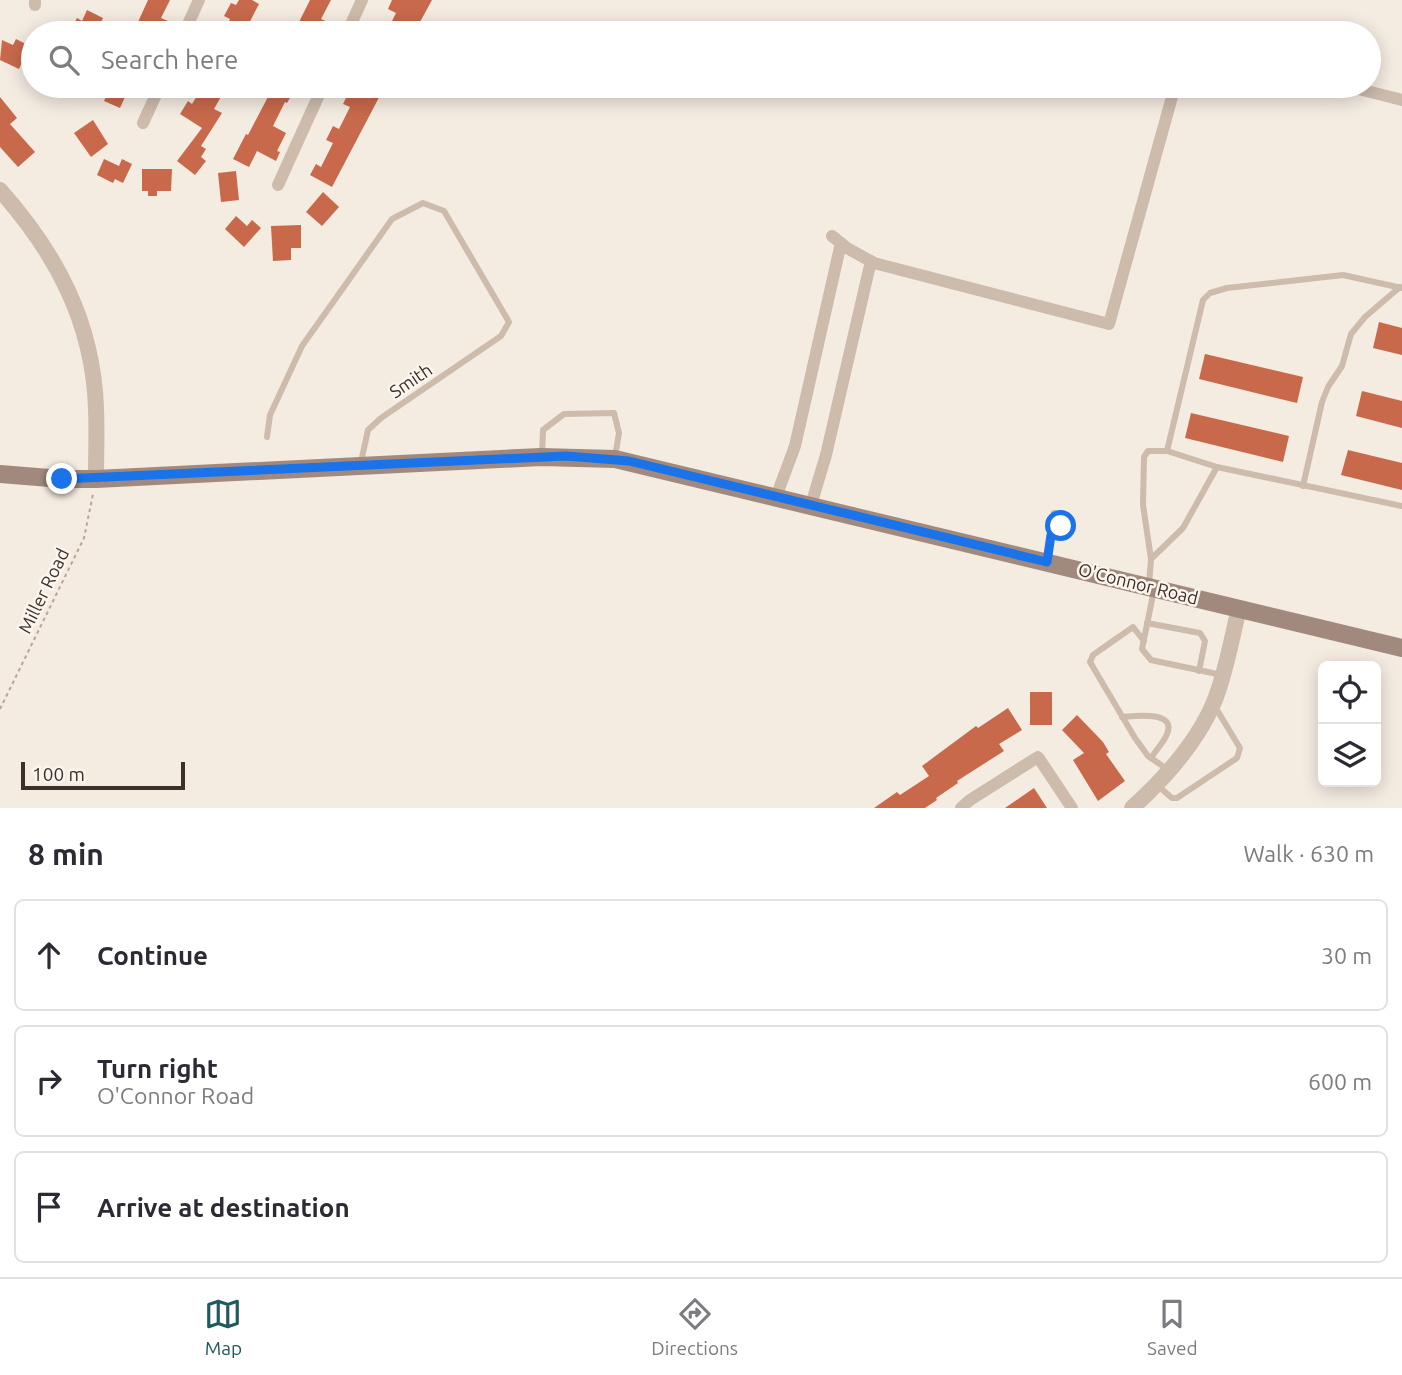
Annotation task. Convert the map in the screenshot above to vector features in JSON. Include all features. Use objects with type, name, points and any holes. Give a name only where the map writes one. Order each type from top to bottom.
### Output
[{"type":"main road","name":"O'Connor Road","points":[[0,474],[96,479],[541,457],[615,459],[1402,648]]},
{"type":"street","points":[[189,21],[199,0]]},
{"type":"street","points":[[352,21],[362,0]]},
{"type":"street","points":[[1381,95],[1402,100]]},
{"type":"street","points":[[142,123],[154,98]]},
{"type":"street","points":[[278,185],[318,98]]},
{"type":"street","points":[[776,497],[795,446],[837,240],[870,261],[1110,324],[1172,98]]},
{"type":"street","points":[[0,190],[44,245],[60,272],[77,312],[93,372],[96,479]]},
{"type":"street","points":[[811,505],[826,455],[870,261]]},
{"type":"street","points":[[1132,808],[1157,785],[1186,750],[1213,704],[1239,609]]},
{"type":"street","points":[[961,808],[1038,757],[1072,808]]},
{"type":"lane","name":"Smith","points":[[267,437],[270,415],[302,346],[391,219],[423,202],[444,211],[509,322],[501,336],[374,424],[368,430],[361,464]]},
{"type":"lane","points":[[1167,451],[1203,300],[1210,293],[1227,288],[1343,275],[1401,287]]},
{"type":"lane","points":[[1303,486],[1322,402],[1342,366],[1351,334],[1365,317],[1401,287]]},
{"type":"lane","points":[[541,457],[543,430],[564,414],[614,413],[619,433],[615,459]]},
{"type":"lane","points":[[1222,676],[1150,660],[1142,649],[1151,588],[1151,559],[1143,505],[1143,468],[1148,451],[1167,451],[1217,467],[1402,506]]},
{"type":"lane","points":[[1151,559],[1183,528],[1217,467]]},
{"type":"lane","points":[[1047,562],[1051,535],[1061,526],[1054,513]]},
{"type":"lane","points":[[1147,623],[1171,631],[1200,633],[1205,640],[1199,671]]},
{"type":"lane","points":[[1144,642],[1133,627],[1093,655],[1090,662],[1135,738],[1150,758],[1169,770]]},
{"type":"lane","points":[[1165,663],[1166,654]]},
{"type":"lane","points":[[1182,667],[1184,658]]},
{"type":"lane","points":[[1157,785],[1172,798],[1177,798],[1237,758],[1240,748],[1213,704]]},
{"type":"lane","points":[[1122,717],[1160,717],[1166,721],[1169,727],[1167,734],[1150,758]]},
{"type":"path","name":"Miller Road","points":[[0,709],[84,538],[96,479]]},
{"type":"building","points":[[148,0],[170,0],[161,18],[168,21],[138,21]]},
{"type":"building","points":[[239,0],[252,0],[259,4],[250,21],[229,21],[224,16],[231,3],[236,5]]},
{"type":"building","points":[[310,0],[331,0],[321,19],[326,21],[300,21]]},
{"type":"building","points":[[392,0],[432,0],[421,21],[392,21],[396,13],[388,9]]},
{"type":"building","points":[[87,10],[103,18],[102,21],[82,21]]},
{"type":"building","points":[[16,39],[21,42],[19,69],[0,60],[2,40],[13,45]]},
{"type":"building","points":[[0,97],[17,118],[10,124],[35,152],[18,167],[0,147]]},
{"type":"building","points":[[105,98],[125,98],[120,108],[104,101]]},
{"type":"building","points":[[196,98],[220,98],[214,109],[222,113],[201,146],[206,149],[201,157],[206,161],[195,175],[177,161],[202,128],[180,114],[188,101],[192,104]]},
{"type":"building","points":[[267,98],[290,98],[285,102],[273,126],[286,133],[277,151],[280,152],[276,161],[257,151],[249,167],[233,159],[246,134],[248,135]]},
{"type":"building","points":[[346,98],[379,98],[332,187],[310,175],[316,164],[321,167],[333,143],[326,140],[333,126],[339,129],[350,107],[343,104]]},
{"type":"building","points":[[93,120],[108,144],[91,157],[74,133]]},
{"type":"building","points":[[104,159],[119,166],[122,159],[132,164],[123,183],[115,179],[113,183],[97,175]]},
{"type":"building","points":[[142,169],[172,169],[171,191],[157,191],[157,196],[148,196],[148,191],[142,191]]},
{"type":"building","points":[[236,171],[239,200],[221,202],[218,173]]},
{"type":"building","points":[[323,192],[339,207],[322,226],[306,212]]},
{"type":"building","points":[[236,216],[247,226],[252,220],[261,228],[244,247],[225,229]]},
{"type":"building","points":[[301,225],[301,248],[291,248],[291,260],[273,261],[271,226]]},
{"type":"building","points":[[1379,322],[1402,328],[1402,355],[1373,348]]},
{"type":"building","points":[[1205,354],[1303,377],[1297,403],[1199,379]]},
{"type":"building","points":[[1362,391],[1402,401],[1402,428],[1356,416]]},
{"type":"building","points":[[1191,413],[1289,436],[1283,462],[1185,438]]},
{"type":"building","points":[[1348,450],[1402,463],[1402,490],[1341,475]]},
{"type":"building","points":[[1030,692],[1052,692],[1052,725],[1030,725]]},
{"type":"building","points":[[1008,708],[1022,730],[999,744],[1004,751],[957,781],[958,783],[925,808],[874,808],[897,792],[900,795],[929,776],[922,766],[976,726],[978,728]]},
{"type":"building","points":[[1077,715],[1103,742],[1109,752],[1106,754],[1125,781],[1098,801],[1073,760],[1084,753],[1062,730]]},
{"type":"building","points":[[1034,788],[1047,808],[1005,808]]},
{"type":"route","points":[[62,479],[361,464],[597,457],[629,461],[1047,562],[1051,535],[1061,526]]}]
